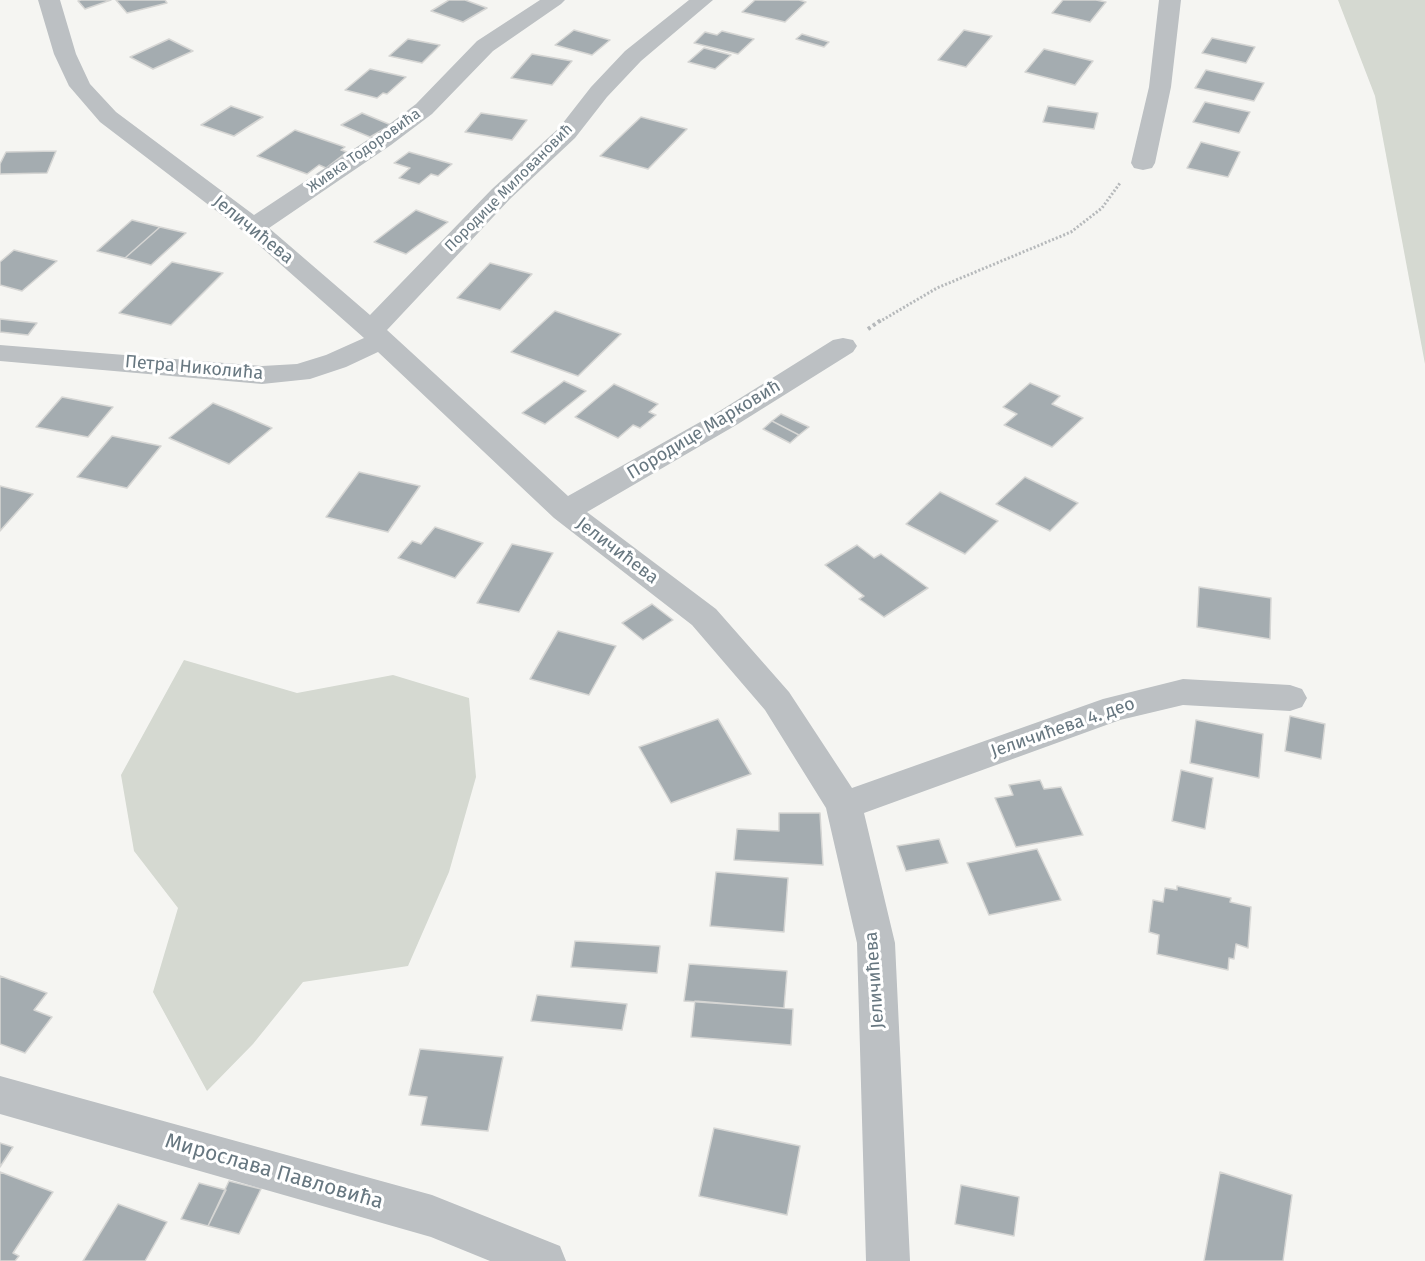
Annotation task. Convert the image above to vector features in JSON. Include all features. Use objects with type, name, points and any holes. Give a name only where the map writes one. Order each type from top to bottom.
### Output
[{"type":"street","name":"Јеличићева","points":[[49,0],[65,54],[80,86],[108,117],[253,227],[376,335],[565,511],[704,617],[777,701],[844,805],[876,943],[888,1261]]},
{"type":"street","name":"Живка Тодоровића","points":[[253,227],[424,110],[485,46],[554,0]]},
{"type":"street","name":"Породице Миловановић","points":[[376,335],[508,187],[567,133],[599,92],[633,56],[702,0]]},
{"type":"street","points":[[1143,164],[1160,87],[1170,0]]},
{"type":"street","name":"Петра Николића","points":[[6,360],[272,375],[300,373],[336,361],[376,335]]},
{"type":"street","name":"Породице Марковић","points":[[565,511],[728,418],[843,346]]},
{"type":"street","name":"Јеличићева 4. део","points":[[844,805],[1115,708],[1183,692],[1290,698]]},
{"type":"street","name":"Мирослава Павловића","points":[[0,1095],[432,1216],[544,1261]]},
{"type":"path","points":[[843,346],[893,312],[937,288],[1071,232],[1102,208],[1123,177],[1143,164]]},
{"type":"shaded area","points":[[1338,0],[1425,0],[1425,364],[1375,96]]},
{"type":"shaded area","points":[[184,660],[297,693],[393,675],[469,698],[476,777],[449,872],[408,966],[303,982],[253,1044],[207,1091],[153,992],[178,908],[134,851],[121,775]]},
{"type":"building","points":[[81,0],[111,0],[85,9],[78,1]]},
{"type":"building","points":[[116,0],[165,0],[167,3],[127,13]]},
{"type":"building","points":[[449,0],[465,0],[487,8],[463,22],[431,11]]},
{"type":"building","points":[[755,0],[806,2],[785,22],[742,12]]},
{"type":"building","points":[[1063,0],[1106,2],[1090,22],[1052,13]]},
{"type":"building","points":[[574,30],[610,40],[592,55],[555,45]]},
{"type":"building","points":[[964,30],[992,36],[966,67],[938,60]]},
{"type":"building","points":[[722,31],[754,39],[738,54],[694,43],[705,32],[717,35]]},
{"type":"building","points":[[802,34],[829,42],[824,47],[796,39]]},
{"type":"building","points":[[1212,38],[1255,47],[1246,63],[1202,53]]},
{"type":"building","points":[[169,39],[193,51],[153,69],[130,57]]},
{"type":"building","points":[[408,39],[440,45],[422,63],[389,56]]},
{"type":"building","points":[[704,48],[731,55],[715,69],[688,62]]},
{"type":"building","points":[[1044,49],[1093,61],[1075,85],[1025,72]]},
{"type":"building","points":[[532,54],[572,61],[552,85],[511,78]]},
{"type":"building","points":[[370,69],[406,77],[387,94],[383,93],[377,98],[345,90]]},
{"type":"building","points":[[1206,70],[1264,83],[1254,101],[1195,88]]},
{"type":"building","points":[[1205,102],[1250,112],[1239,133],[1193,122]]},
{"type":"building","points":[[231,106],[263,117],[234,136],[201,125]]},
{"type":"building","points":[[1048,106],[1098,113],[1094,129],[1043,122]]},
{"type":"building","points":[[362,113],[391,125],[370,137],[341,125]]},
{"type":"building","points":[[481,113],[527,120],[512,140],[465,132]]},
{"type":"building","points":[[641,117],[687,129],[648,169],[600,156]]},
{"type":"building","points":[[295,130],[345,147],[341,150],[347,152],[326,168],[319,165],[307,174],[257,156]]},
{"type":"building","points":[[1201,142],[1240,152],[1228,177],[1187,168]]},
{"type":"building","points":[[56,151],[47,173],[0,174],[0,164],[6,152]]},
{"type":"building","points":[[409,152],[452,164],[438,176],[431,174],[419,184],[399,178],[410,168],[394,163]]},
{"type":"building","points":[[416,210],[448,222],[406,254],[374,242]]},
{"type":"building","points":[[132,220],[160,227],[125,258],[97,251]]},
{"type":"building","points":[[160,227],[186,233],[151,265],[125,258]]},
{"type":"building","points":[[14,250],[57,261],[22,291],[0,285],[0,262]]},
{"type":"building","points":[[172,262],[223,273],[171,325],[119,313]]},
{"type":"building","points":[[490,263],[532,274],[500,310],[457,298]]},
{"type":"building","points":[[555,311],[621,334],[578,376],[511,352]]},
{"type":"building","points":[[0,319],[37,323],[28,335],[0,332]]},
{"type":"building","points":[[564,381],[586,391],[545,424],[522,413]]},
{"type":"building","points":[[1030,383],[1060,396],[1052,404],[1083,418],[1052,447],[1004,425],[1017,414],[1003,407]]},
{"type":"building","points":[[614,384],[658,404],[649,412],[656,415],[640,428],[633,425],[618,438],[575,417]]},
{"type":"building","points":[[62,397],[113,407],[88,437],[36,427]]},
{"type":"building","points":[[213,403],[272,428],[229,464],[169,438]]},
{"type":"building","points":[[781,414],[809,427],[799,435],[772,421]]},
{"type":"building","points":[[772,421],[799,435],[790,443],[763,429]]},
{"type":"building","points":[[112,436],[161,446],[127,488],[77,477]]},
{"type":"building","points":[[359,472],[420,486],[388,532],[326,517]]},
{"type":"building","points":[[1025,477],[1078,503],[1050,531],[996,504]]},
{"type":"building","points":[[0,486],[33,494],[0,531]]},
{"type":"building","points":[[940,492],[998,521],[965,554],[906,524]]},
{"type":"building","points":[[435,527],[483,543],[455,578],[398,558],[412,541],[421,544]]},
{"type":"building","points":[[512,544],[553,553],[519,612],[477,603]]},
{"type":"building","points":[[857,545],[874,558],[881,554],[928,588],[884,617],[859,599],[864,596],[825,565]]},
{"type":"building","points":[[1199,587],[1271,598],[1270,639],[1197,627]]},
{"type":"building","points":[[652,604],[673,620],[643,640],[622,623]]},
{"type":"building","points":[[558,631],[616,646],[589,695],[530,679]]},
{"type":"building","points":[[1290,716],[1325,724],[1321,759],[1285,751]]},
{"type":"building","points":[[718,719],[751,774],[671,803],[639,747]]},
{"type":"building","points":[[1196,720],[1263,734],[1259,778],[1190,763]]},
{"type":"building","points":[[1181,770],[1213,778],[1205,829],[1172,821]]},
{"type":"building","points":[[1040,780],[1044,789],[1061,787],[1083,835],[1016,847],[995,798],[1013,795],[1009,785]]},
{"type":"building","points":[[779,813],[820,813],[823,865],[734,860],[737,829],[779,831]]},
{"type":"building","points":[[939,839],[948,863],[906,871],[897,846]]},
{"type":"building","points":[[1037,849],[1061,900],[989,915],[967,863]]},
{"type":"building","points":[[716,872],[788,878],[784,932],[710,926]]},
{"type":"building","points":[[1177,886],[1231,898],[1230,902],[1251,907],[1248,948],[1236,944],[1234,959],[1229,958],[1228,970],[1157,954],[1159,935],[1149,932],[1153,900],[1163,902],[1165,888],[1177,890]]},
{"type":"building","points":[[575,941],[660,946],[657,973],[571,967]]},
{"type":"building","points":[[689,964],[787,971],[784,1008],[684,1001]]},
{"type":"building","points":[[0,976],[47,993],[34,1010],[52,1017],[25,1053],[0,1044]]},
{"type":"building","points":[[537,995],[627,1004],[622,1030],[531,1021]]},
{"type":"building","points":[[695,1001],[793,1009],[791,1045],[691,1037]]},
{"type":"building","points":[[420,1049],[503,1057],[488,1131],[421,1125],[427,1097],[409,1095]]},
{"type":"building","points":[[714,1128],[800,1146],[787,1215],[699,1196]]},
{"type":"building","points":[[0,1143],[13,1147],[0,1167]]},
{"type":"building","points":[[0,1172],[53,1192],[13,1253],[19,1256],[15,1261],[0,1261]]},
{"type":"building","points":[[1220,1172],[1292,1195],[1283,1261],[1204,1261]]},
{"type":"building","points":[[229,1181],[261,1189],[239,1234],[208,1226]]},
{"type":"building","points":[[199,1183],[226,1190],[208,1226],[181,1219]]},
{"type":"building","points":[[961,1185],[1019,1197],[1014,1236],[955,1224]]},
{"type":"building","points":[[118,1204],[167,1222],[145,1261],[83,1261]]}]
